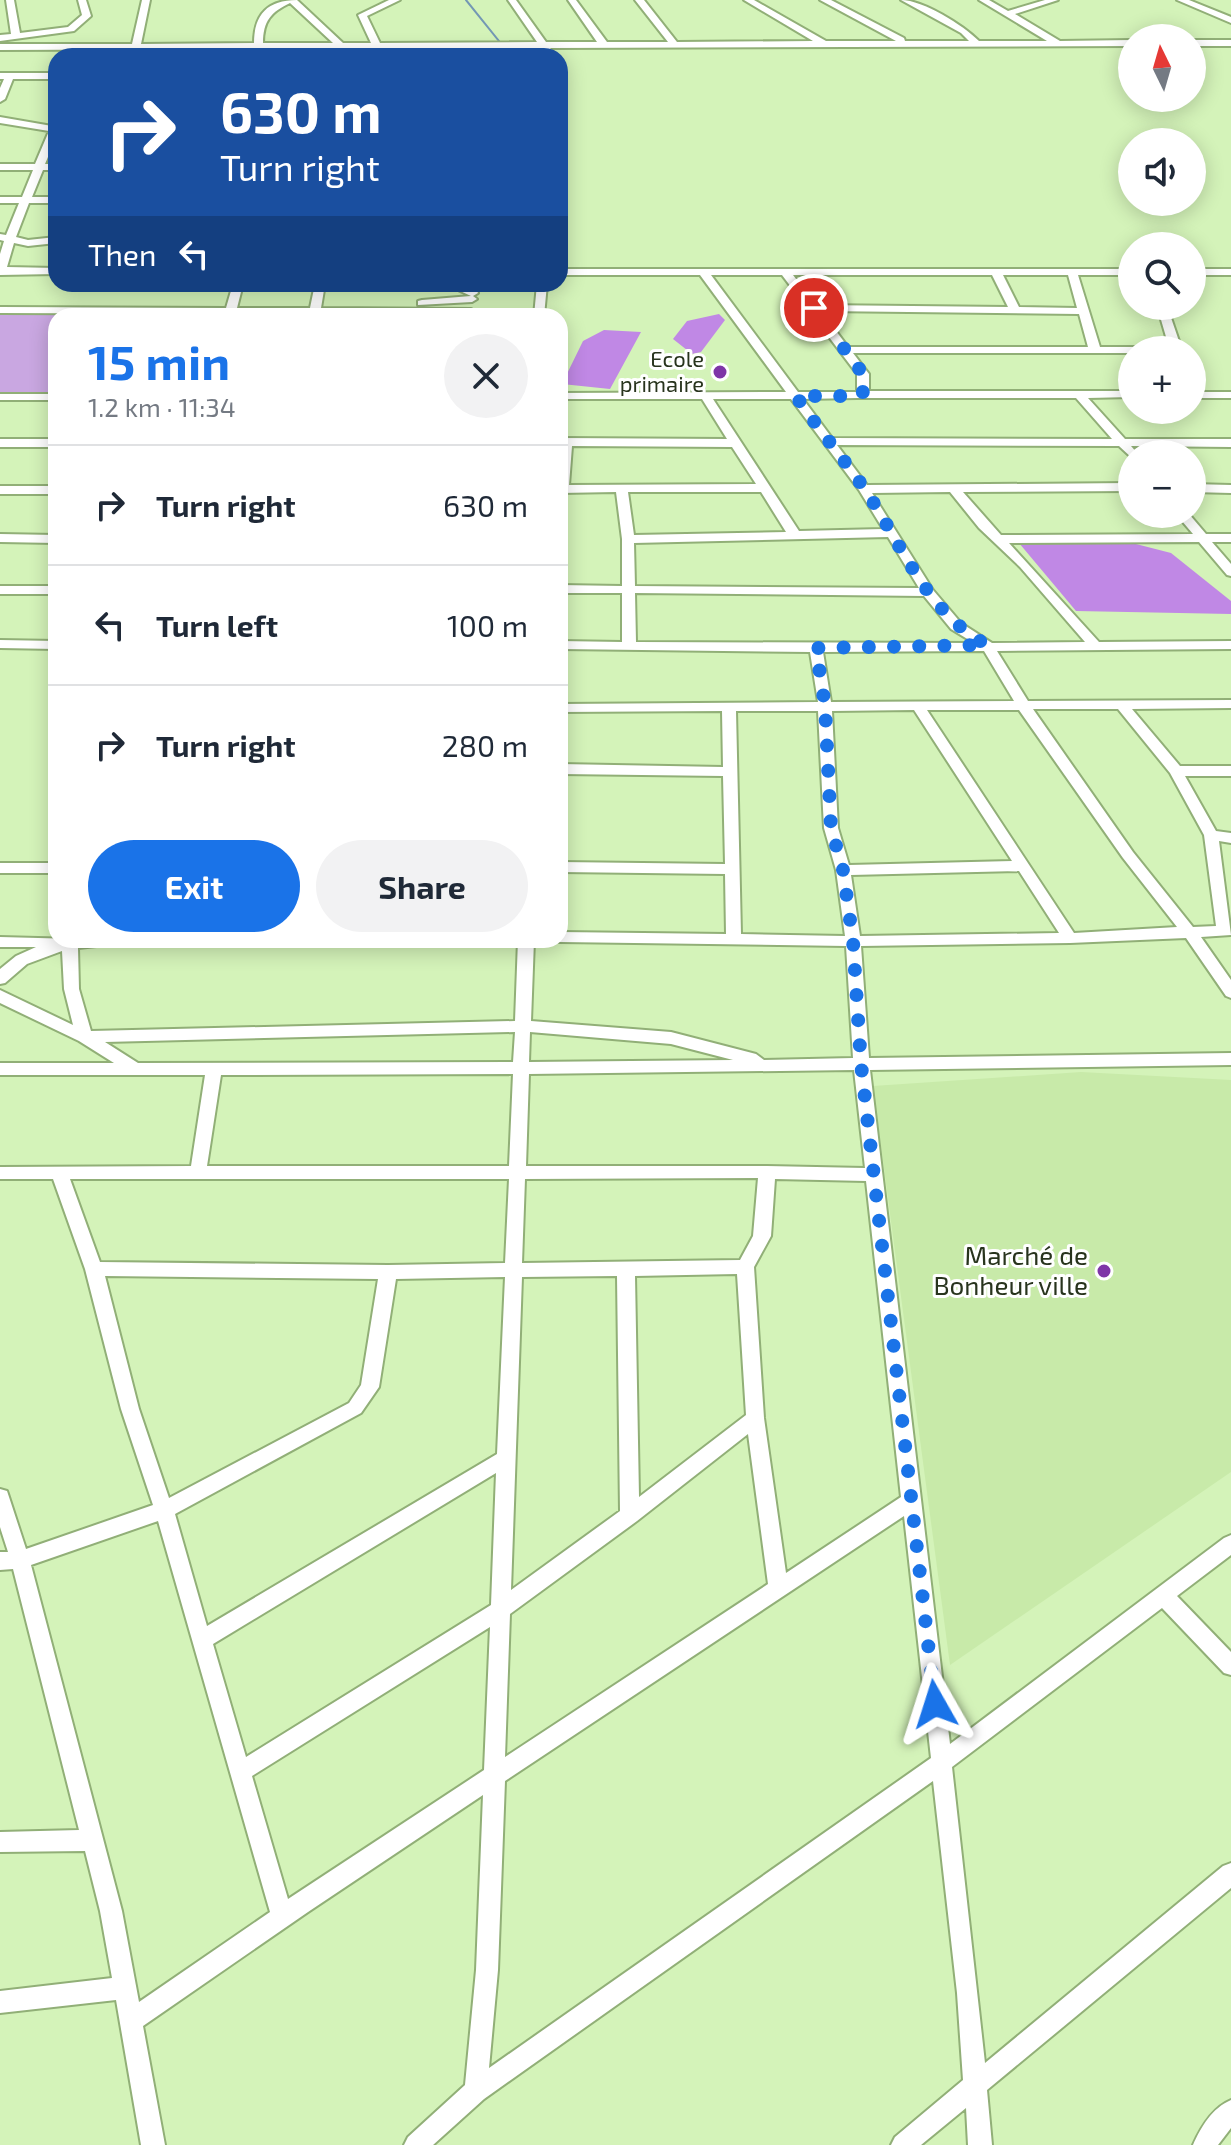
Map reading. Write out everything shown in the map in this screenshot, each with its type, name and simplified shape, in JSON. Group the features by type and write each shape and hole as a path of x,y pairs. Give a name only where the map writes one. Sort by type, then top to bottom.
{"street":[{"path":"0,38 75,28 87,16 82,0"},
{"path":"130,48 146,0"},
{"path":"259,46 260,19 267,10 291,0 341,46"},
{"path":"376,45 362,15 396,0"},
{"path":"512,0 547,48"},
{"path":"572,0 604,45"},
{"path":"639,0 675,45"},
{"path":"748,0 826,45"},
{"path":"905,0 964,31 977,44"},
{"path":"983,0 1059,43"},
{"path":"1010,13 1054,0"},
{"path":"1181,0 1231,20"},
{"path":"7,1 16,36"},
{"path":"832,1 882,33 910,44"},
{"path":"324,48 376,45 1118,43"},
{"path":"1206,43 1231,43"},
{"path":"0,47 48,50"},
{"path":"194,48 275,48"},
{"path":"0,99 5,76 48,76"},
{"path":"0,120 48,127"},
{"path":"48,146 27,200 5,237 0,271 48,271"},
{"path":"0,167 48,167"},
{"path":"0,200 48,200"},
{"path":"5,237 28,243 48,241"},
{"path":"568,272 1118,272"},
{"path":"703,272 864,489 928,592 956,626 987,645 1025,708 1128,855 1191,934 1231,992"},
{"path":"785,272 863,374 865,387 861,396"},
{"path":"996,272 1016,311"},
{"path":"1072,272 1095,350"},
{"path":"1206,273 1230,276"},
{"path":"406,308 427,297 473,292"},
{"path":"814,308 1083,311"},
{"path":"0,310 48,311"},
{"path":"845,350 1118,350"},
{"path":"568,396 1118,394"},
{"path":"1080,395 1120,440"},
{"path":"1206,395 1231,395"},
{"path":"0,397 48,397"},
{"path":"706,397 796,537"},
{"path":"826,441 1118,442"},
{"path":"568,442 736,443"},
{"path":"0,443 48,443"},
{"path":"1206,443 1231,443"},
{"path":"864,489 1118,487"},
{"path":"568,489 763,488"},
{"path":"1206,488 1231,489"},
{"path":"622,489 628,539 626,590 629,645"},
{"path":"0,490 48,490"},
{"path":"955,490 1094,644"},
{"path":"1193,528 1231,572"},
{"path":"628,539 892,533"},
{"path":"0,538 48,539"},
{"path":"998,539 1231,538"},
{"path":"568,589 928,592"},
{"path":"0,590 48,590"},
{"path":"0,644 48,645"},
{"path":"568,645 816,648 1231,645"},
{"path":"816,648 825,706 831,828 843,870 853,941 861,1064 977,2086 980,2145"},
{"path":"568,708 1025,708 1231,704"},
{"path":"568,937 853,941 1070,938 1228,930 1211,835 1176,771 1122,705"},
{"path":"919,708 1070,938"},
{"path":"729,709 734,941"},
{"path":"568,769 730,772"},
{"path":"1176,771 1231,771"},
{"path":"1211,835 1231,838"},
{"path":"843,870 1025,866"},
{"path":"568,867 732,869"},
{"path":"0,868 48,868"},
{"path":"0,942 48,941"},
{"path":"0,979 6,971 50,948"},
{"path":"70,948 71,997 85,1037"},
{"path":"476,2091 487,1970 526,948"},
{"path":"0,996 85,1037 135,1069"},
{"path":"85,1037 524,1026 671,1038 773,1065"},
{"path":"0,1069 773,1065 1098,1057 1231,1059"},
{"path":"198,1173 214,1070"},
{"path":"0,1173 767,1172 874,1175"},
{"path":"767,1172 762,1236 745,1267 755,1418 778,1588"},
{"path":"59,1173 94,1269 130,1409 203,1639 282,1916"},
{"path":"94,1269 388,1272 745,1267"},
{"path":"626,1270 630,1515"},
{"path":"10,1560 164,1510 355,1408 370,1387 388,1272"},
{"path":"242,1771 501,1609 630,1515 755,1418"},
{"path":"203,1639 506,1458"},
{"path":"0,1497 10,1560 111,1911 153,2145"},
{"path":"132,2020 282,1916 912,1500"},
{"path":"416,2145 476,2091 941,1763 1165,1597 1231,1544"},
{"path":"1165,1597 1231,1666"},
{"path":"0,1842 91,1840"},
{"path":"903,2145 1231,1874"},
{"path":"0,2002 126,1988"},
{"path":"1205,2145 1218,2124 1231,2112"}],"shaded area":[{"path":"0,312 48,312 48,395 0,395"},
{"path":"719,314 725,320 701,352 692,354 673,339 687,321"},
{"path":"604,330 641,332 610,389 568,385 568,372 583,341"},
{"path":"1019,543 1136,544 1171,553 1231,601 1231,614 1076,611"},
{"path":"1081,1072 1231,1080 1231,1472 950,1665 873,1086"}],"waterway":[{"path":"466,0 505,48"}],"place":[{"name":"Ecole primaire","path":"720,372"},
{"name":"Marché de Bonheur ville","path":"1104,1271"}],"route":[{"path":"814,308 863,374 865,387 861,396 796,396 864,489 928,592 956,626 987,645 816,648 825,706 831,828 843,870 853,941 861,1064 935,1704"}]}
